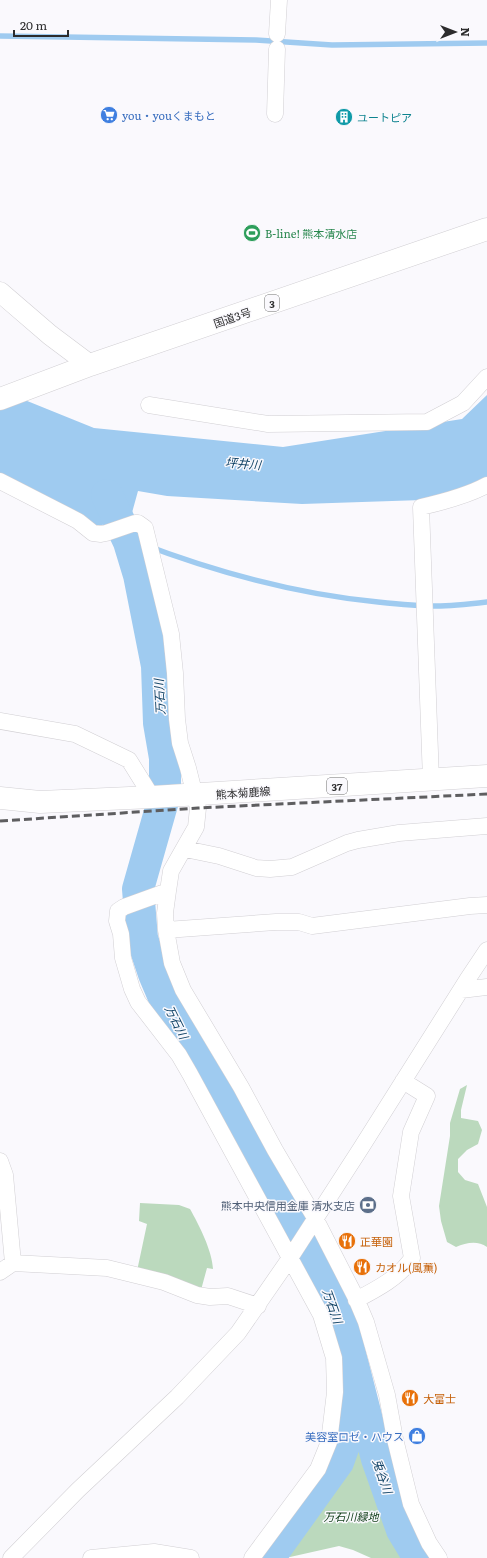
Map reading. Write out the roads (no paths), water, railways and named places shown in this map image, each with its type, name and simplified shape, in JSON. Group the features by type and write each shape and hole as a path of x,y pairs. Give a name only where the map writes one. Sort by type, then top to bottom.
{"main road":[{"name":"国道3号","path":"0,399 90,365 487,229"},
{"name":"熊本菊鹿線","path":"0,798 40,802 152,797 487,776"}],"street":[{"path":"277,34 279,0"},
{"path":"275,114 277,49"},
{"path":"0,292 50,335 90,365"},
{"path":"149,405 268,424 427,422 463,403 487,377"},
{"path":"0,481 78,521 92,533 106,533 135,523 138,523 145,528 164,602 170,634 175,673 176,719 180,743 191,795 198,808 196,827 185,849 171,871 163,893 166,930 172,963 183,990 241,1087 356,1300 366,1322 387,1395 394,1439 411,1504 429,1543 439,1558"},
{"path":"431,780 421,507 441,503 479,490 487,485"},
{"path":"0,721 75,734 129,760 152,797"},
{"path":"185,849 219,856 256,868 270,869 292,867 347,843 358,840 399,833 487,826"},
{"path":"163,893 124,907 118,911 117,921 132,989 138,1002 179,1055 292,1255 321,1315 334,1358 335,1392 329,1442 318,1469 252,1558"},
{"path":"166,930 276,922 299,922 312,926 487,905"},
{"path":"11,1558 78,1490 201,1372 238,1333 292,1255 487,950"},
{"path":"461,990 487,987"},
{"path":"356,1300 378,1288 406,1268 412,1258 401,1196 411,1132 427,1096 403,1080"},
{"path":"0,1161 5,1174 13,1263"},
{"path":"0,1272 13,1263 107,1268 164,1282 197,1295 210,1297 228,1296 258,1306"},
{"path":"91,1558 154,1552 191,1558"}],"water":[{"name":"坪井川","path":"0,390 94,428 283,447 462,419 487,395 487,477 475,485 422,500 302,504 167,496 138,491 130,520 96,526 0,476"}],"waterway":[{"path":"0,36 256,40 332,45 487,43"},
{"name":"万石川","path":"107,495 129,542 139,575 157,666 159,723 165,758 165,785 163,801 138,889 142,938 154,974 171,1014 186,1042 249,1147 332,1296 345,1334 377,1459 402,1530 419,1558"},
{"path":"129,542 137,542 226,572 316,593 378,602 422,606 449,606 487,602"},
{"name":"万石川","path":"269,1558 338,1462 353,1420 359,1393"}],"railway":[{"path":"0,821 198,808 487,794"}],"place":[{"name":"you・youくまもと","path":"109,115"},
{"name":"ユートピア","path":"344,117"},
{"name":"B-line! 熊本清水店","path":"252,233"},
{"name":"熊本中央信用金庫 清水支店","path":"368,1205"},
{"name":"正華園","path":"347,1241"},
{"name":"カオル(風薫)","path":"362,1267"},
{"name":"大富士","path":"410,1398"},
{"name":"美容室ロゼ・ハウス","path":"417,1436"}],"water label":[{"name":"兎谷川","path":"383,1476"}],"park label":[{"name":"万石川緑地","path":"351,1516"}]}
